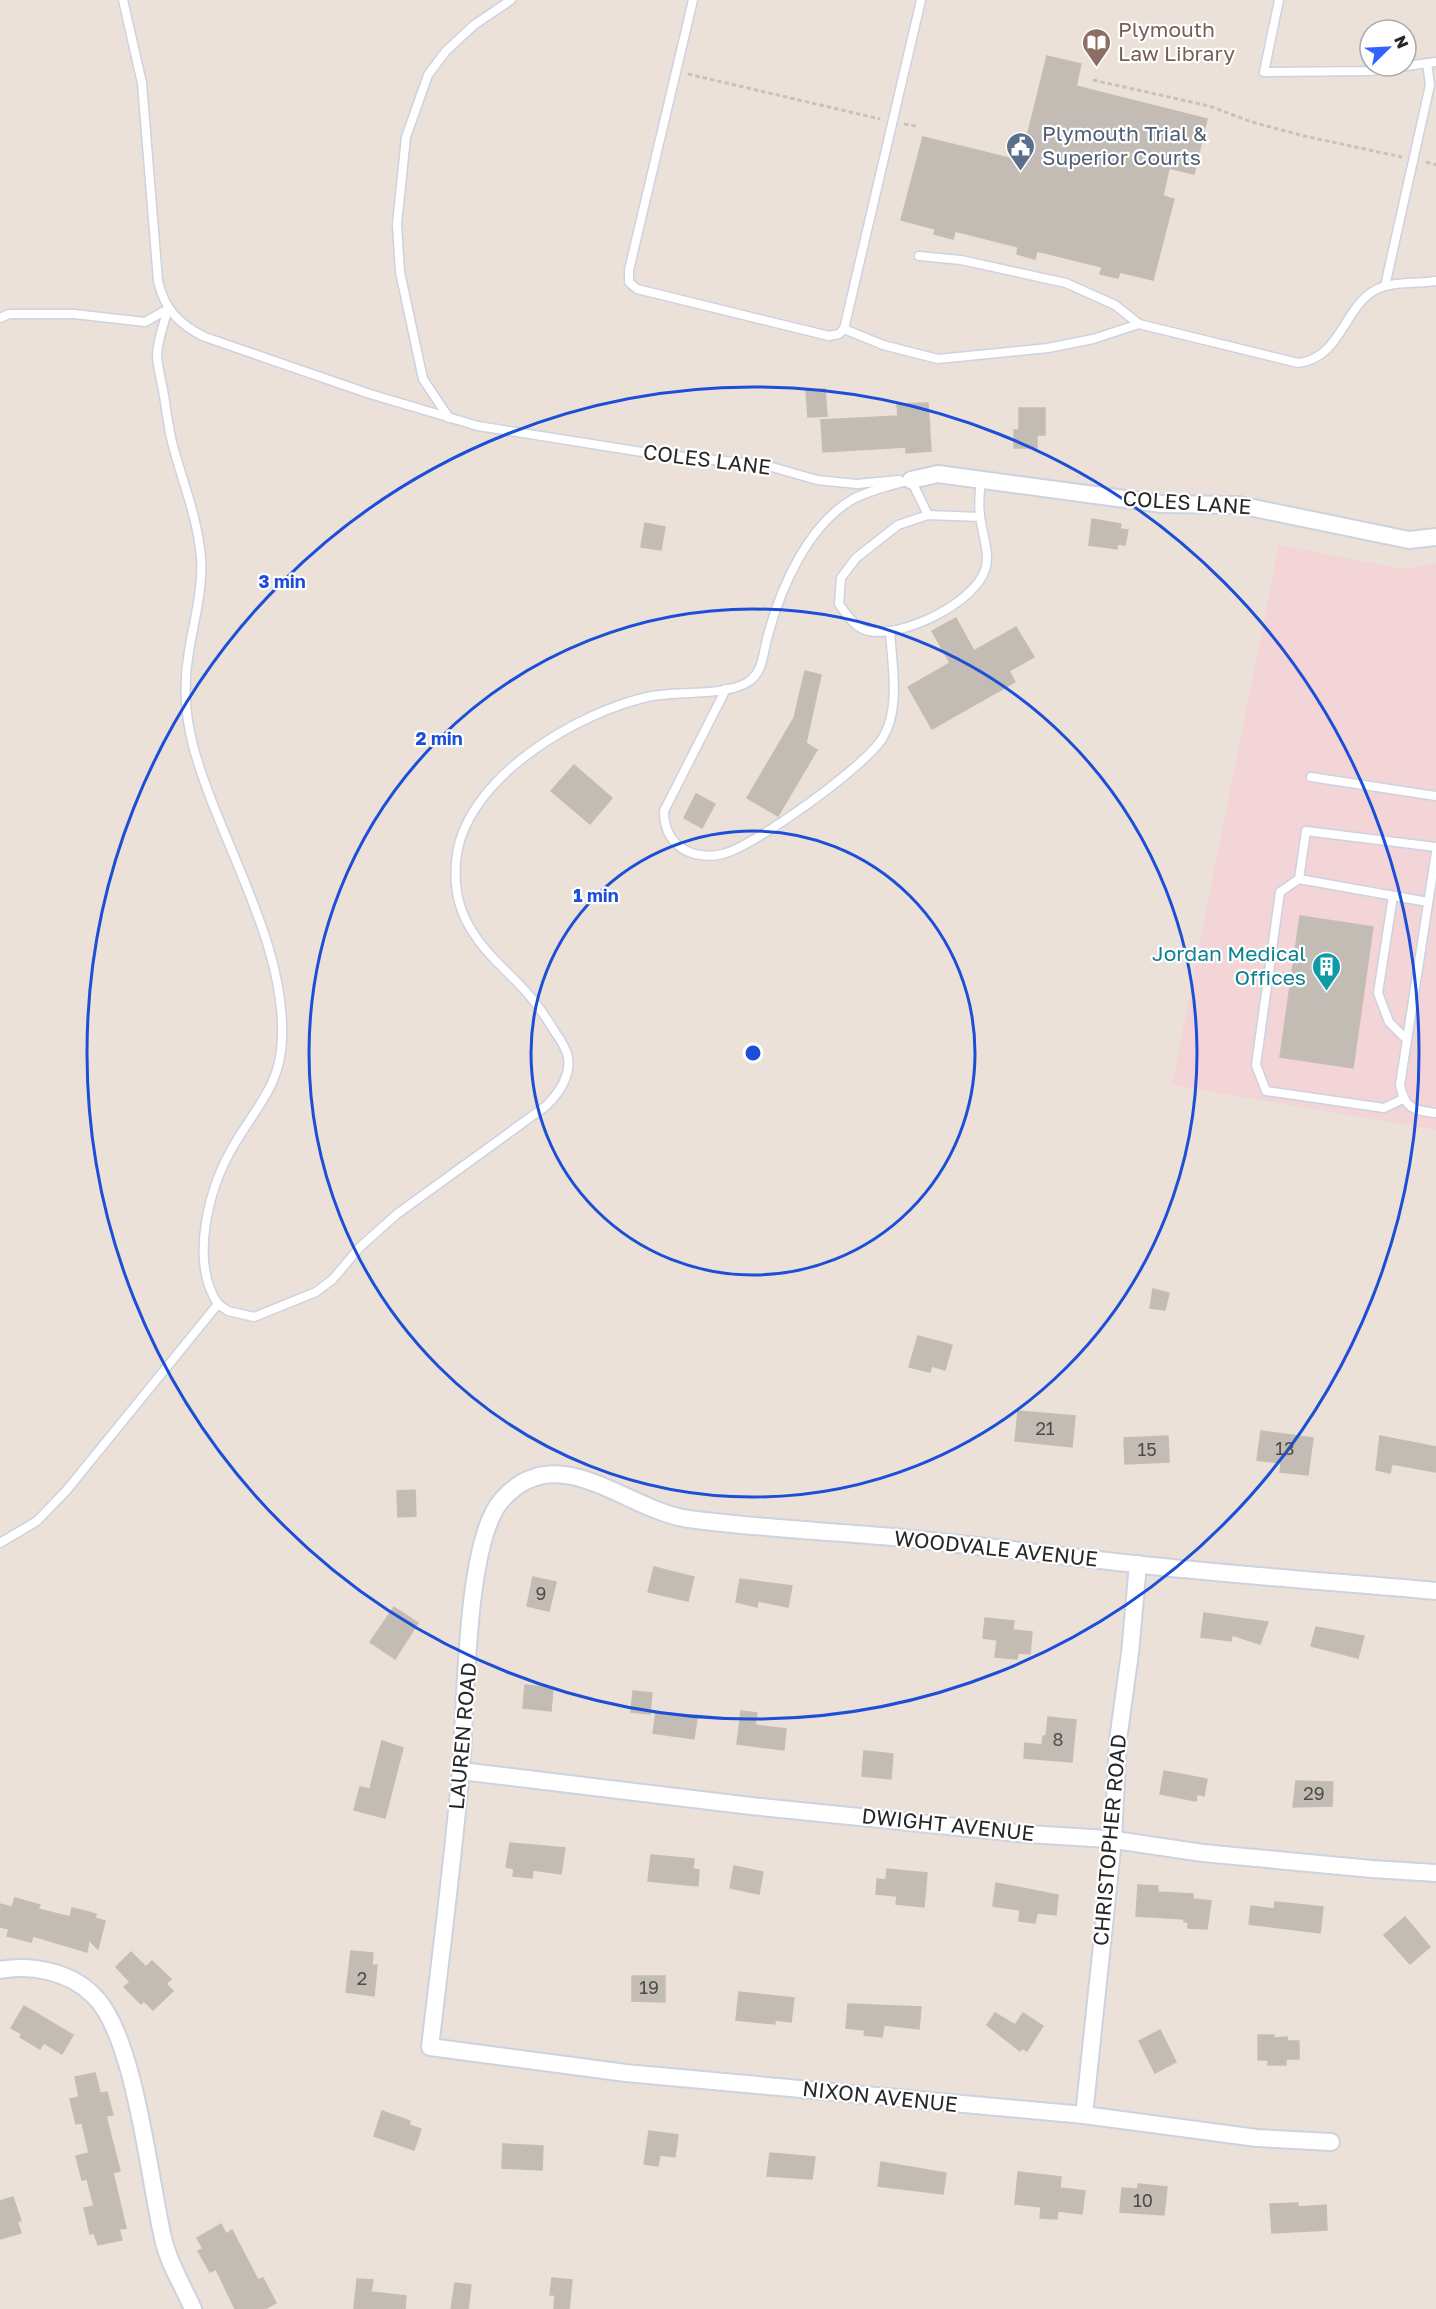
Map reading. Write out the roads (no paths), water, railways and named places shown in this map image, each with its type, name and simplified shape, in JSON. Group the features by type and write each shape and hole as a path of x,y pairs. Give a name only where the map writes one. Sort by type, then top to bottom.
{"street":[{"name":"COLES LANE","path":"911,480 938,474 1162,504 1239,505 1409,540 1436,537"},
{"name":"WOODVALE AVENUE","path":"564,1475 599,1485 647,1506 683,1518 895,1537 1138,1564 1436,1591"},
{"name":"LAUREN ROAD","path":"430,2047 461,1771 475,1585 488,1523 501,1501 518,1486 538,1476 564,1475"},
{"name":"CHRISTOPHER ROAD","path":"1084,2115 1113,1840 1118,1740 1130,1653 1138,1564"},
{"name":"DWIGHT AVENUE","path":"461,1771 751,1806 1028,1834 1113,1840 1215,1854 1436,1873"},
{"path":"0,1970 40,1969 67,1977 94,1995 114,2025 126,2059 163,2241 193,2309"},
{"name":"NIXON AVENUE","path":"430,2047 626,2073 1084,2115 1257,2138 1331,2142"}],"lane":[{"path":"123,0 142,84 158,281 168,309 160,338 158,365 171,440 195,519 201,563 198,602 185,680 189,729 204,781 267,948 282,1020 281,1055 275,1079 269,1094 228,1156 211,1208 204,1260 208,1284 218,1305 228,1311 254,1317 316,1292 333,1280 360,1247 397,1214 546,1106 557,1095 568,1070 568,1058 562,1044 534,1001 484,949 464,914 456,879 456,861 465,830 480,803 500,780 540,745 569,728 613,708 648,697 686,691 726,689 749,681 757,674 783,590 800,559 822,528 852,500 911,480 928,515"},
{"path":"450,418 423,379 400,272 397,224 406,137 428,75 440,59 474,25 511,0"},
{"path":"693,0 629,282 637,289 829,336 839,334 844,330 921,0"},
{"path":"1279,0 1264,72 1370,71 1431,63 1430,85 1385,286"},
{"path":"919,256 961,260 1066,283 1115,305 1139,324 1298,363 1311,361 1335,343 1354,310 1371,294 1385,286 1436,280"},
{"path":"0,318 9,314 74,314 145,322 168,309"},
{"name":"COLES LANE","path":"168,309 187,327 205,337 370,394 478,426 554,440 765,465 817,480 856,484 911,480"},
{"path":"844,330 883,345 938,359 1048,348 1093,339 1139,324"},
{"path":"980,517 928,515 898,525 872,543 856,558 841,578 839,604 852,622 868,631 890,631 913,627 963,598 977,585 986,568 980,517 981,478"},
{"path":"726,689 664,811 664,826 676,845 690,853 705,856 723,854 748,844 838,780 882,740 891,716 893,682 890,631"},
{"path":"1311,777 1436,796"},
{"path":"1299,879 1306,831 1436,847"},
{"path":"1436,852 1400,1085 1403,1100 1414,1110 1436,1113"},
{"path":"1403,1100 1384,1108 1266,1090 1256,1065 1266,980 1280,892 1299,879 1428,902"},
{"path":"1392,896 1378,993 1389,1022 1407,1040"},
{"path":"0,1543 37,1521 66,1491 218,1305"}],"place":[{"name":"Plymouth Law Library","path":"1097,68"},
{"name":"Plymouth Trial & Superior Courts","path":"1021,172"},
{"name":"Jordan Medical Offices","path":"1327,992"}]}
